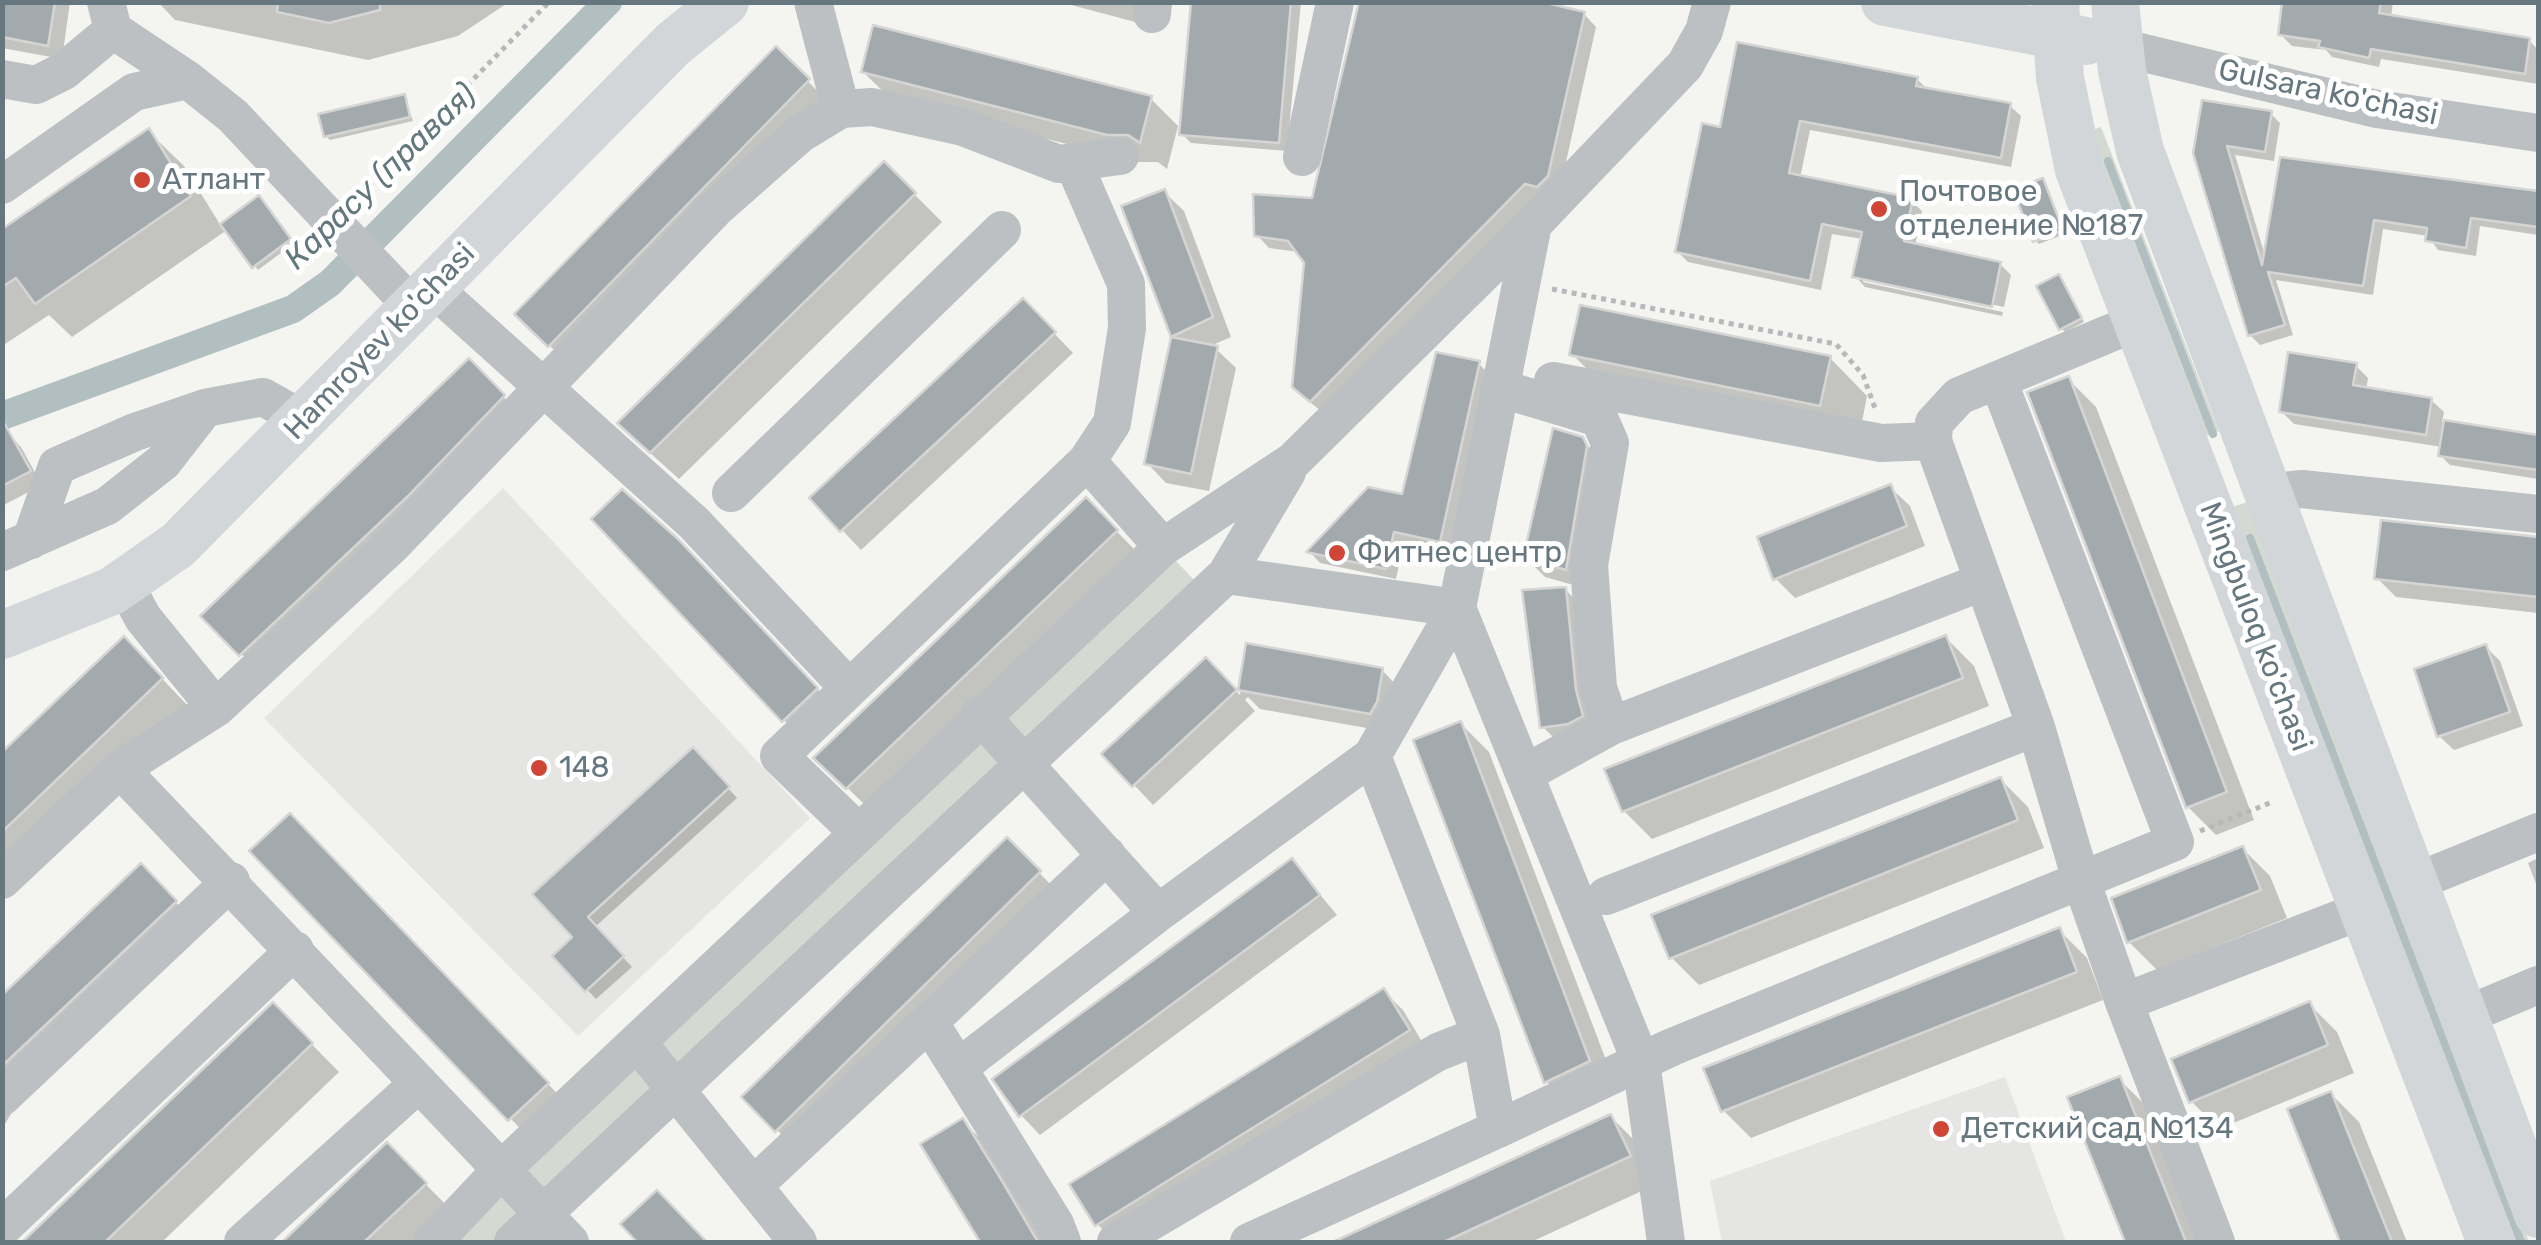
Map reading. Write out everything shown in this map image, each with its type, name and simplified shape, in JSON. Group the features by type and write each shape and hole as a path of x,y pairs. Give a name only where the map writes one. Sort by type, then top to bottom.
{"main road":[{"name":"Hamroyev ko'chasi","path":"2,636 76,608 124,582 178,544 673,44 726,2"},
{"path":"1886,2 2117,25"},
{"name":"Mingbuloq ko'chasi","path":"2056,19 2079,170 2491,1242"},
{"name":"Mingbuloq ko'chasi","path":"2117,25 2140,151 2413,883 2534,1187"},
{"path":"2222,542 2272,508"}],"street":[{"path":"813,2 841,109"},
{"path":"1302,157 1335,2"},
{"path":"433,1242 501,1170 980,715 1163,547 1293,461 1533,224 1684,65 1704,31 1712,2"},
{"path":"2,79 36,85 64,70 109,16 233,116 381,272 546,386 694,522 848,686"},
{"name":"Gulsara ko'chasi","path":"2117,25 2378,109 2538,133"},
{"path":"2,185 134,92 188,80"},
{"path":"2,880 120,770 216,708 392,546 716,208 800,134 841,109 872,107 963,127 1058,164 1120,156"},
{"path":"858,832 780,756 848,686 1087,461 1112,423 1127,328 1126,284 1073,162"},
{"path":"958,1068 1158,913 1372,756 1458,608 1533,224"},
{"path":"731,492 1002,230"},
{"path":"2137,322 1958,396 1934,423 1933,441 2036,726 2124,1002 2216,1242"},
{"path":"1553,380 1881,443 1933,441"},
{"path":"1250,1242 1641,1062 2174,842 1998,380"},
{"path":"1500,388 1600,418 1610,443 1589,564 1598,688 1610,726"},
{"path":"16,546 58,466 135,432 205,408 264,397 304,420"},
{"path":"16,546 107,506 163,462 205,408"},
{"path":"1087,461 1163,547"},
{"path":"513,1242 1226,574 1293,461"},
{"path":"2272,508 2302,489 2538,514"},
{"path":"1226,574 1458,608"},
{"path":"124,582 143,618 216,708"},
{"path":"1524,774 1610,726 1982,582"},
{"path":"1458,608 1641,1062 1666,1242"},
{"path":"980,715 1158,913"},
{"path":"1606,896 2036,726"},
{"path":"1372,756 1482,1035 1498,1130"},
{"path":"120,770 231,880 570,1242"},
{"path":"2413,883 2538,832"},
{"path":"753,1186 1107,854"},
{"path":"2,1097 231,880"},
{"path":"2124,1002 2363,910"},
{"path":"2,1228 295,950"},
{"path":"2464,1016 2538,985"},
{"path":"928,1022 1056,1224 1062,1242"},
{"path":"1116,1242 1438,1052 1482,1035"},
{"path":"638,1043 798,1242"},
{"path":"243,1242 418,1083"}],"path":[{"path":"340,229 549,2"},
{"path":"1520,284 1836,344 1864,375 1881,443"},
{"path":"2174,842 2272,802"}],"shaded area":[{"path":"2101,127 2219,431 2204,437 2090,131"},
{"name":"148","path":"503,488 810,818 578,1036 264,718"},
{"path":"2248,502 2529,1242 2513,1242 2232,507"},
{"path":"1163,547 1206,593 513,1242 433,1242"},
{"name":"Детский сад №134","path":"2005,1077 2066,1242 1722,1242 1710,1181"}],"building":[{"path":"2,2 55,2 48,46 2,37"},
{"path":"278,2 380,2 380,10 329,23 277,12"},
{"path":"1191,2 1291,2 1279,143 1179,135"},
{"path":"1359,2 1542,2 1585,12 1548,176 1537,187 1525,184 1310,402 1292,387 1304,263 1288,241 1254,236 1253,194 1312,198"},
{"path":"2282,2 2381,2 2379,13 2530,38 2525,74 2371,49 2369,58 2318,47 2320,41 2278,35"},
{"path":"873,25 1152,96 1140,143 1128,135 1107,135 861,72"},
{"path":"1737,42 1918,77 1916,86 2011,103 2001,158 1800,121 1789,173 1913,198 1904,241 2001,262 1992,307 1852,277 1862,232 1822,224 1810,281 1675,252 1702,123 1720,127"},
{"path":"776,46 810,79 548,347 514,314"},
{"path":"405,94 410,117 324,137 318,114"},
{"path":"2202,100 2272,111 2265,152 2227,146 2262,265 2280,157 2538,191 2538,227 2471,218 2466,248 2425,241 2427,228 2374,220 2363,286 2268,272 2285,325 2248,336 2193,153"},
{"path":"149,128 191,196 35,304 16,278 2,287 2,229"},
{"path":"884,161 916,193 650,453 617,423"},
{"path":"2043,178 2063,230 2033,242 2013,189"},
{"path":"1165,189 1213,317 1171,337 1121,206"},
{"path":"259,195 291,239 252,268 220,224"},
{"path":"2059,274 2082,318 2059,330 2036,286"},
{"path":"1023,298 1056,332 840,532 809,498"},
{"path":"1580,305 1831,356 1820,406 1569,355"},
{"path":"1171,337 1218,346 1191,474 1144,464"},
{"path":"1436,352 1480,361 1440,542 1394,532 1386,569 1306,552 1368,487 1402,494"},
{"path":"2288,352 2357,363 2353,385 2432,398 2426,435 2279,412"},
{"path":"469,358 505,395 408,496 239,656 200,616"},
{"path":"2069,376 2227,792 2186,808 2027,392"},
{"path":"2,419 31,471 2,486"},
{"path":"2444,420 2538,435 2538,470 2438,456"},
{"path":"1553,428 1583,437 1587,446 1566,570 1523,558"},
{"path":"1891,484 1907,526 1773,580 1757,537"},
{"path":"622,489 678,539 818,688 782,722 591,519"},
{"path":"1086,497 1118,530 846,789 813,758"},
{"path":"2381,520 2538,537 2538,597 2374,579"},
{"path":"1566,587 1576,690 1583,716 1568,724 1540,728 1522,590"},
{"path":"1946,635 1963,678 1622,812 1604,769"},
{"path":"124,636 163,678 2,832 2,752"},
{"path":"1246,643 1383,668 1377,702 1370,714 1238,690"},
{"path":"2486,644 2510,712 2437,737 2414,669"},
{"path":"1206,657 1237,690 1132,787 1101,754"},
{"path":"1461,721 1590,1061 1544,1083 1413,740"},
{"path":"693,747 730,787 588,917 624,956 585,992 552,956 572,937 532,894"},
{"path":"2001,777 2018,820 1669,959 1651,915"},
{"path":"290,813 549,1083 508,1121 249,851"},
{"path":"1007,837 1041,871 775,1132 741,1097"},
{"path":"2243,846 2261,890 2127,943 2111,898"},
{"path":"1292,858 1320,895 1019,1117 992,1079"},
{"path":"141,863 177,901 2,1066 2,995"},
{"path":"2060,927 2077,972 1721,1112 1703,1068"},
{"path":"1384,988 1410,1030 1095,1226 1069,1184"},
{"path":"2310,1001 2328,1045 2189,1103 2171,1059"},
{"path":"273,1002 313,1043 105,1242 22,1242"},
{"path":"2120,1076 2186,1242 2125,1242 2067,1097"},
{"path":"2331,1091 2392,1242 2340,1242 2287,1109"},
{"path":"1611,1114 1631,1156 1444,1242 1333,1242"},
{"path":"963,1118 1038,1242 980,1242 920,1144"},
{"path":"387,1142 427,1183 364,1242 282,1242"},
{"path":"657,1190 707,1242 637,1242 620,1224"}],"waterway":[{"name":"Карасу (правая)","path":"2,416 293,309 330,283 608,2"},
{"path":"2108,161 2213,434"},
{"path":"2250,538 2521,1242"}],"place":[{"name":"Атлант","path":"142,180"},
{"name":"Почтовое отделение №187","path":"1879,209"},
{"name":"Фитнес центр","path":"1337,553"},
{"name":"148","path":"539,768"},
{"name":"Детский сад №134","path":"1941,1129"}]}
